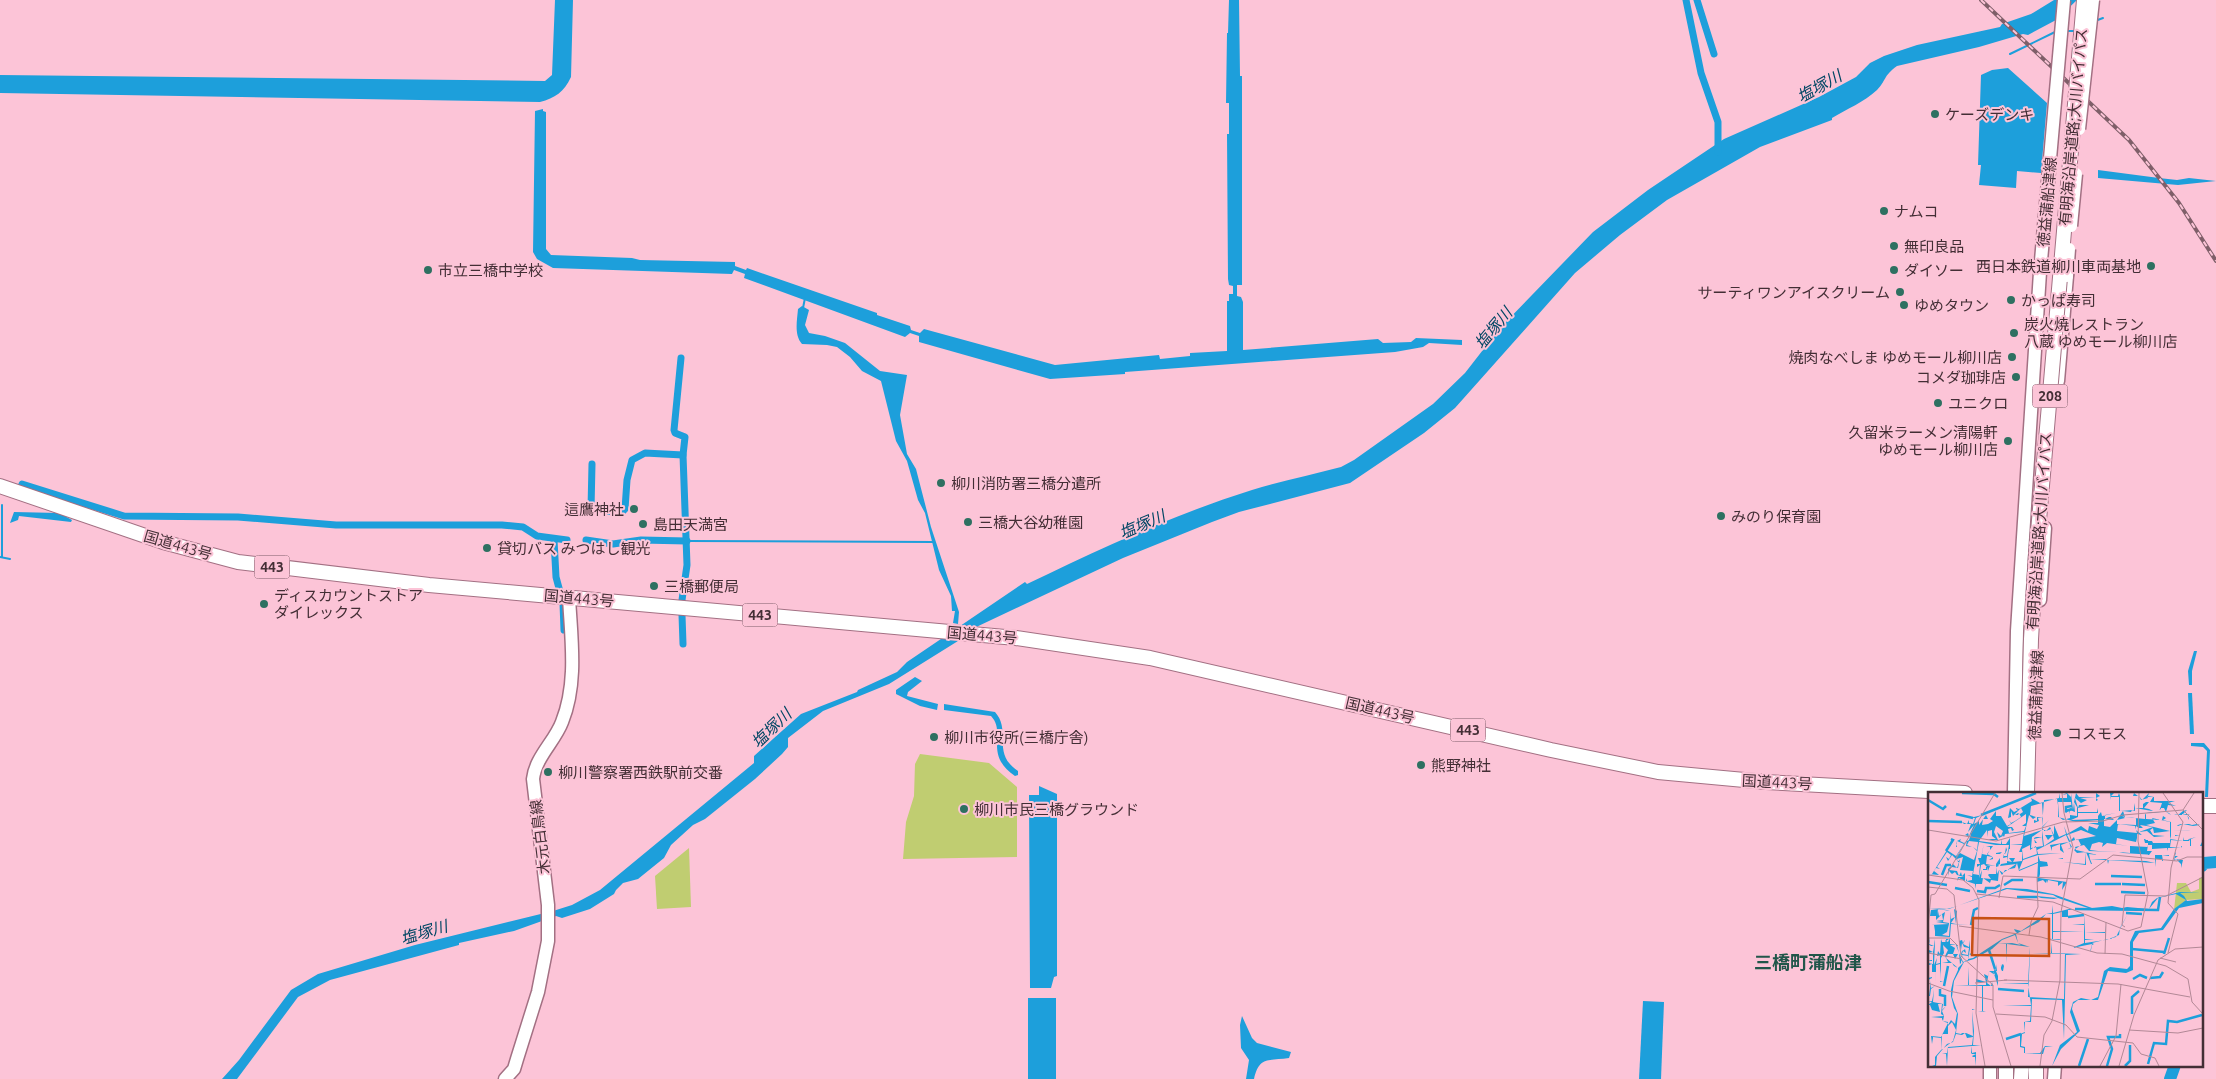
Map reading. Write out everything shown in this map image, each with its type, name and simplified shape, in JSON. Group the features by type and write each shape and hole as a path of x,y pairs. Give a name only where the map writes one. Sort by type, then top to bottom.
{"highway":[{"name":"有明海沿岸道路;大川バイパス","path":"2027,792 2030,658 2036,555 2084,0"},
{"name":"国道443号","path":"0,486 163,542 238,562 334,575 1016,638 1150,658 1551,750 1666,773 1766,782 1947,792"},
{"path":"2006,1066 2006,1079"},
{"path":"2021,1079 2022,1066"},
{"path":"2036,1066 2036,1079"}],"main road":[{"name":"徳益蒲船津線","path":"2014,792 2017,630 2040,272 2064,0"},
{"name":"徳益蒲船津線","path":"2034,792 2038,631 2047,493 2093,0"},
{"name":"木元白鳥線","path":"505,1079 516,1064 547,955 548,909 534,770 562,723 571,694 572,675 563,597"},
{"path":"1990,1066 1990,1079"},
{"path":"2054,1079 2055,1066"}],"green space":[{"name":"柳川市民三橋グラウンド","path":"920,754 989,763 1017,787 1017,857 903,859 906,822 914,796 915,764"},
{"path":"689,848 691,907 657,909 655,876"}],"water":[{"path":"555,0 573,0 571,77 558,94 540,102 0,93 0,75 545,81 552,75"},
{"path":"1229,0 1239,0 1240,76 1242,76 1242,285 1237,285 1237,296 1241,297 1243,302 1243,350 1378,339 1383,343 1411,342 1416,338 1462,340 1462,345 1429,343 1423,347 1395,352 1050,379 919,342 919,336 910,333 905,337 744,278 745,274 734,270 732,274 553,268 537,259 533,252 535,111 543,109 546,112 546,249 551,255 632,258 640,260 735,262 735,266 746,270 747,268 877,313 877,315 910,326 911,330 920,333 924,329 1055,365 1159,355 1160,359 1190,356 1190,353 1227,351 1227,301 1229,301 1229,294 1233,294 1233,286 1229,285 1228,279 1227,134 1229,134 1229,103 1226,103"},
{"name":"塩塚川","path":"2054,0 2077,0 2056,20 2028,35 2023,34 1979,47 1897,66 1872,94 1832,118 1832,120 1760,147 1667,200 1620,235 1575,273 1455,408 1424,433 1350,483 1239,512 1212,522 1123,558 972,629 958,641 889,684 823,711 788,738 788,747 755,779 705,819 693,825 671,845 664,858 638,879 623,883 614,894 590,909 562,918 556,916 514,931 459,943 459,945 330,980 298,997 237,1079 222,1079 239,1060 291,990 318,974 415,945 553,911 572,905 600,890 754,763 754,756 801,714 857,692 897,672 907,662 1025,582 1027,584 1110,545 1223,499 1341,467 1354,460 1433,404 1465,373 1500,328 1593,232 1648,190 1724,139 1819,97 1856,77 1870,63 1884,56 1917,45 2000,27 2002,24 2031,14"},
{"path":"2008,68 2047,103 2041,173 2017,171 2016,188 1979,185 1981,165 1978,165 1981,75 1992,70"},
{"path":"2098,170 2177,180 2189,178 2216,181 2178,185 2098,178"},
{"path":"802,306 809,310 805,325 809,333 845,343 880,371 907,375 900,415 907,454 916,469 931,527 959,612 958,624 953,623 955,611 952,611 951,596 939,570 925,513 918,500 907,461 896,441 881,381 862,371 850,357 837,347 802,344 799,340 797,328 798,309"},
{"path":"14,512 59,513 72,520 71,522 19,516 18,520 10,523"},
{"path":"2194,651 2197,651 2192,671 2192,685 2189,685 2188,671"},
{"path":"915,677 922,681 908,692 907,696 938,704 937,710 920,706 896,694 896,690"},
{"path":"2188,693 2192,693 2194,734 2190,734"},
{"path":"944,704 995,712 1000,719 1002,727 1005,757 1018,771 1018,775 1015,776 1005,768 1000,760 997,729 991,716 944,710"},
{"path":"2191,743 2204,743 2210,750 2208,797 2205,797 2207,751 2203,747 2191,746"},
{"path":"1039,786 1057,794 1057,976 1054,977 1051,988 1030,988 1029,795 1039,795"},
{"path":"1028,998 1056,998 1056,1079 1028,1079"},
{"path":"1643,1001 1664,1002 1661,1079 1639,1079"},
{"path":"1242,1016 1252,1038 1257,1043 1291,1052 1289,1058 1262,1063 1254,1079 1246,1079 1249,1060 1241,1048 1240,1025"}],"waterway":[{"path":"1686,0 1701,73 1718,122 1718,152"},
{"path":"1697,0 1714,54"},
{"path":"2095,21 2103,18"},
{"path":"2065,31 2075,31"},
{"path":"2010,54 2055,32"},
{"path":"803,308 805,298"},
{"path":"681,358 674,430 675,433 685,437 683,455 687,565 682,600"},
{"path":"592,464 591,509 621,513 625,509 627,480 632,460 645,453 683,455"},
{"path":"22,484 124,516 238,517 336,525 502,525 523,527 537,536 567,540"},
{"path":"2,505 2,557"},
{"path":"554,540 556,577 563,603 564,630"},
{"path":"586,540 613,544 641,540 687,541"},
{"path":"687,541 934,542"},
{"path":"0,557 10,559"},
{"path":"682,615 683,644"},
{"path":"2204,863 2216,862"},
{"path":"2170,1079 2175,1066"}],"railway":[{"path":"1981,0 2129,140 2179,203 2216,261"}],"place":[{"name":"ケーズデンキ","path":"1935,114"},
{"name":"ナムコ","path":"1884,211"},
{"name":"無印良品","path":"1894,246"},
{"name":"西日本鉄道柳川車両基地","path":"2151,266"},
{"name":"市立三橋中学校","path":"428,270"},
{"name":"ダイソー","path":"1894,270"},
{"name":"サーティワンアイスクリーム","path":"1900,292"},
{"name":"かっぱ寿司","path":"2011,300"},
{"name":"ゆめタウン","path":"1904,305"},
{"name":"炭火焼レストラン 八蔵 ゆめモール柳川店","path":"2014,333"},
{"name":"焼肉なべしま ゆめモール柳川店","path":"2012,357"},
{"name":"コメダ珈琲店","path":"2016,377"},
{"name":"ユニクロ","path":"1938,403"},
{"name":"久留米ラーメン清陽軒 ゆめモール柳川店","path":"2008,441"},
{"name":"柳川消防署三橋分遣所","path":"941,483"},
{"name":"這鷹神社","path":"634,509"},
{"name":"みのり保育園","path":"1721,516"},
{"name":"三橋大谷幼稚園","path":"968,522"},
{"name":"島田天満宮","path":"643,524"},
{"name":"貸切バス みつはし観光","path":"487,548"},
{"name":"三橋郵便局","path":"654,586"},
{"name":"ディスカウントストア ダイレックス","path":"264,604"},
{"name":"コスモス","path":"2057,733"},
{"name":"柳川市役所(三橋庁舎)","path":"934,737"},
{"name":"熊野神社","path":"1421,765"},
{"name":"柳川警察署西鉄駅前交番","path":"548,772"},
{"name":"柳川市民三橋グラウンド","path":"964,809"}],"district":[{"name":"三橋町蒲船津","path":"1808,962"}]}
